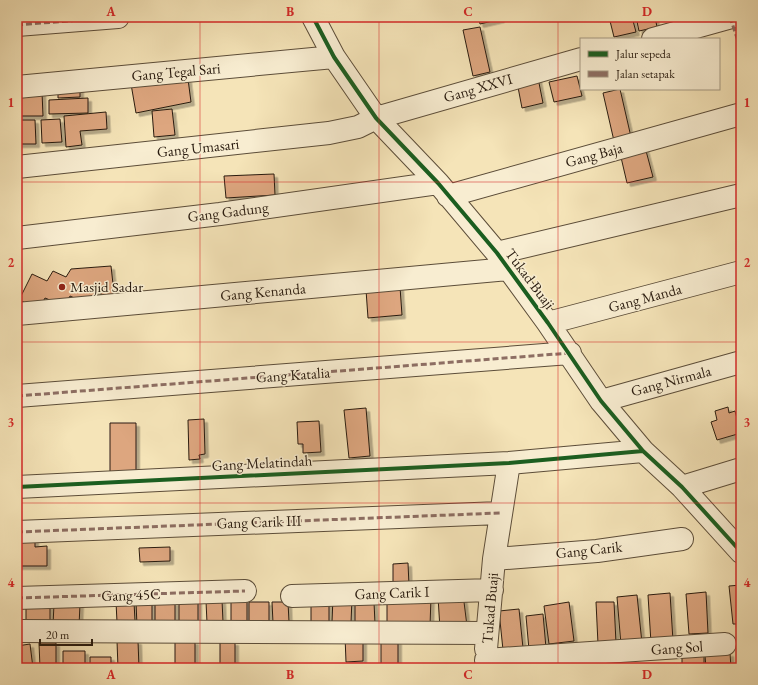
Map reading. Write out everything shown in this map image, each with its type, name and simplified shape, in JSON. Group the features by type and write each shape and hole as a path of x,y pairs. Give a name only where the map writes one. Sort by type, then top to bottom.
{"street":[{"path":"17,25 118,17"},
{"name":"Tukad Buaji","path":"313,17 334,57 376,118 443,189 502,261 570,353 600,401 643,451 682,487 741,552"},
{"path":"657,38 732,17"},
{"name":"Gang Tegal Sari","path":"17,87 334,57"},
{"name":"Gang XXVI","path":"376,118 580,59"},
{"name":"Gang Baja","path":"443,189 741,114"},
{"name":"Gang Umasari","path":"17,168 329,133 358,127 376,118"},
{"name":"Gang Gadung","path":"17,238 443,189"},
{"name":"Gang Kenanda","path":"17,314 502,261 741,195"},
{"name":"Gang Manda","path":"548,323 741,272"},
{"name":"Gang Katalia","path":"17,396 570,353"},
{"name":"Gang Nirmala","path":"600,401 741,362"},
{"path":"509,463 643,451"},
{"name":"Tukad Buaji","path":"486,664 487,633 494,559 509,463"},
{"name":"Gang Melatindah","path":"17,487 509,463"},
{"path":"682,487 741,469"},
{"name":"Gang Carik III","path":"17,532 500,513"},
{"name":"Gang Carik","path":"494,559 597,551 682,539"},
{"name":"Gang Carik I","path":"292,596 492,590"},
{"name":"Gang 45C","path":"17,598 245,591"},
{"path":"17,632 487,633"},
{"name":"Gang Sol","path":"486,664 725,644"}],"building":[{"path":"478,17 501,17 501,19 480,24"},
{"path":"609,17 632,17 636,32 614,37"},
{"path":"636,17 655,17 657,27 639,31"},
{"path":"480,27 490,72 473,76 463,30"},
{"path":"577,76 582,96 554,102 549,82"},
{"path":"538,78 543,103 522,108 517,82"},
{"path":"188,79 191,102 136,113 131,84"},
{"path":"80,86 80,97 58,98 58,87"},
{"path":"620,90 631,137 614,141 603,93"},
{"path":"42,92 43,116 17,116 17,93"},
{"path":"88,98 88,113 49,114 49,100"},
{"path":"172,109 175,135 154,137 152,111"},
{"path":"106,112 107,129 80,131 82,145 66,147 64,116"},
{"path":"60,119 62,142 42,143 41,120"},
{"path":"17,120 35,120 36,144 17,144"},
{"path":"645,147 653,177 627,183 620,153"},
{"path":"274,174 275,195 226,198 224,176"},
{"name":"Masjid Sadar","path":"111,266 115,302 102,303 100,285 90,305 70,296 65,306 45,298 39,309 19,300 32,274 47,281 53,271 66,277 71,269"},
{"path":"400,287 402,315 368,318 366,290"},
{"path":"728,407 729,413 735,411 741,433 717,440 711,422 717,420 715,411"},
{"path":"366,408 370,456 349,458 344,410"},
{"path":"204,419 205,454 199,455 200,459 189,460 188,420"},
{"path":"319,421 321,452 303,453 303,444 298,444 297,422"},
{"path":"110,423 136,423 136,472 110,472"},
{"path":"20,539 35,539 35,547 47,546 47,566 17,566 17,547 20,547"},
{"path":"170,547 170,561 140,562 139,548"},
{"path":"408,563 409,586 393,586 393,564"},
{"path":"741,585 741,624 733,624 729,586"},
{"path":"706,592 708,633 689,634 686,594"},
{"path":"670,593 673,641 651,643 648,595"},
{"path":"463,594 467,626 440,629 438,597"},
{"path":"637,595 642,643 621,645 617,597"},
{"path":"387,596 431,597 430,626 387,625"},
{"path":"333,597 352,598 351,623 332,622"},
{"path":"231,599 247,600 247,626 231,626"},
{"path":"179,600 198,600 198,625 179,625"},
{"path":"222,600 223,622 207,623 206,601"},
{"path":"311,600 329,600 329,622 311,622"},
{"path":"116,602 134,602 135,621 117,622"},
{"path":"136,602 152,602 152,626 137,626"},
{"path":"155,602 175,602 175,629 155,630"},
{"path":"249,602 269,602 269,624 249,624"},
{"path":"272,602 288,602 289,622 273,623"},
{"path":"355,602 374,602 375,624 355,624"},
{"path":"569,602 574,641 549,644 544,606"},
{"path":"596,602 614,602 616,643 598,644"},
{"path":"26,604 50,604 50,624 26,625"},
{"path":"54,604 80,604 79,626 53,625"},
{"path":"519,609 523,648 503,650 499,611"},
{"path":"543,614 546,648 529,650 526,616"},
{"path":"345,636 363,636 363,661 346,662"},
{"path":"117,641 138,641 139,668 118,668"},
{"path":"195,641 195,668 175,668 175,642"},
{"path":"381,641 398,641 398,668 381,668"},
{"path":"220,642 235,642 235,668 220,668"},
{"path":"39,643 56,643 56,668 40,668"},
{"path":"30,644 33,668 17,668 17,646"},
{"path":"63,651 85,651 85,668 63,668"},
{"path":"730,653 731,668 706,668 705,655"},
{"path":"682,655 704,655 704,668 682,668"},
{"path":"737,655 741,655 741,668 736,668"},
{"path":"614,656 615,668 565,668 565,660"},
{"path":"90,657 111,657 111,668 90,668"}],"marked path":[{"path":"17,25 118,17"},
{"path":"730,17 741,50"},
{"path":"17,396 570,353"},
{"path":"17,532 500,513"},
{"path":"17,598 245,591"}],"cycle path":[{"path":"313,17 334,57 376,118 438,183 497,253 548,323 601,401 643,451 682,487 741,552"},
{"path":"17,487 509,463 643,451"}],"place":[{"name":"Masjid Sadar","path":"62,287"}]}
